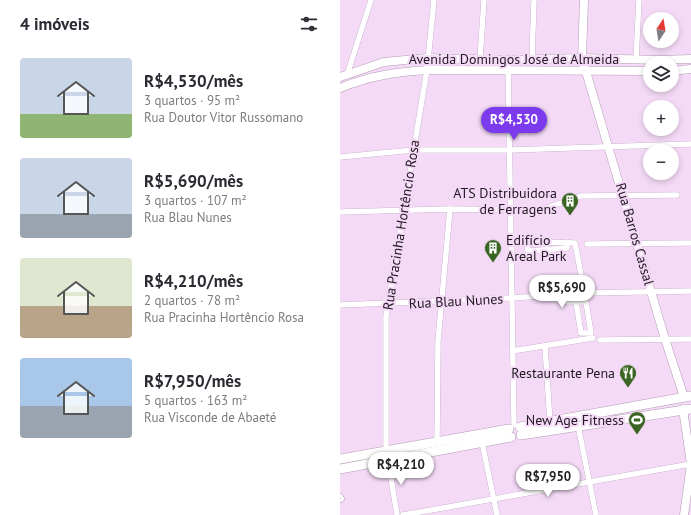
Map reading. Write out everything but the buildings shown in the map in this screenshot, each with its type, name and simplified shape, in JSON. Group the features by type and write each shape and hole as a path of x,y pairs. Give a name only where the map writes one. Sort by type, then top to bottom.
{"main road":[{"path":"582,58 584,0"},
{"name":"Avenida Domingos José de Almeida","path":"343,76 384,62 427,58 508,60 582,58 636,60 691,58"},
{"name":"Rua Barros Cassal","path":"582,58 665,339 687,396"},
{"name":"Avenida Domingos José de Almeida","path":"340,88 379,75 427,70 643,71"},
{"path":"679,71 691,70"},
{"path":"340,459 387,455 482,442 515,431 550,422 687,396"},
{"path":"340,469 437,442 515,431 578,425 687,409 691,464 684,515"}],"street":[{"path":"343,76 371,0"},
{"name":"Rua Pracinha Hortêncio Rosa","path":"397,515 387,455 385,325 427,70 434,0"},
{"path":"480,59 484,0"},
{"path":"532,59 534,0"},
{"path":"636,60 639,0"},
{"path":"508,60 511,298 515,431"},
{"path":"340,157 414,150 510,150 691,144"},
{"path":"340,212 450,209 540,210 581,196 677,195"},
{"path":"437,442 438,341 450,209"},
{"path":"511,241 575,243 584,285"},
{"path":"526,242 528,251 567,248 566,242"},
{"path":"587,244 691,243"},
{"name":"Rua Blau Nunes","path":"340,305 389,304 566,294 691,291"},
{"path":"566,294 567,302 576,302 586,302 591,333 581,333 576,302"},
{"path":"512,351 592,338"},
{"path":"600,340 691,339"},
{"path":"545,346 550,422"},
{"path":"578,425 588,482 596,515"},
{"path":"482,442 497,515"},
{"path":"403,515 691,464"}],"lane":[{"path":"340,495 343,499 340,501"}],"place":[{"name":"ATS Distribuidora de Ferragens","path":"570,216"},
{"name":"Edifício Areal Park","path":"493,263"},
{"name":"Restaurante Pena","path":"628,388"},
{"name":"New Age Fitness","path":"637,435"}]}
